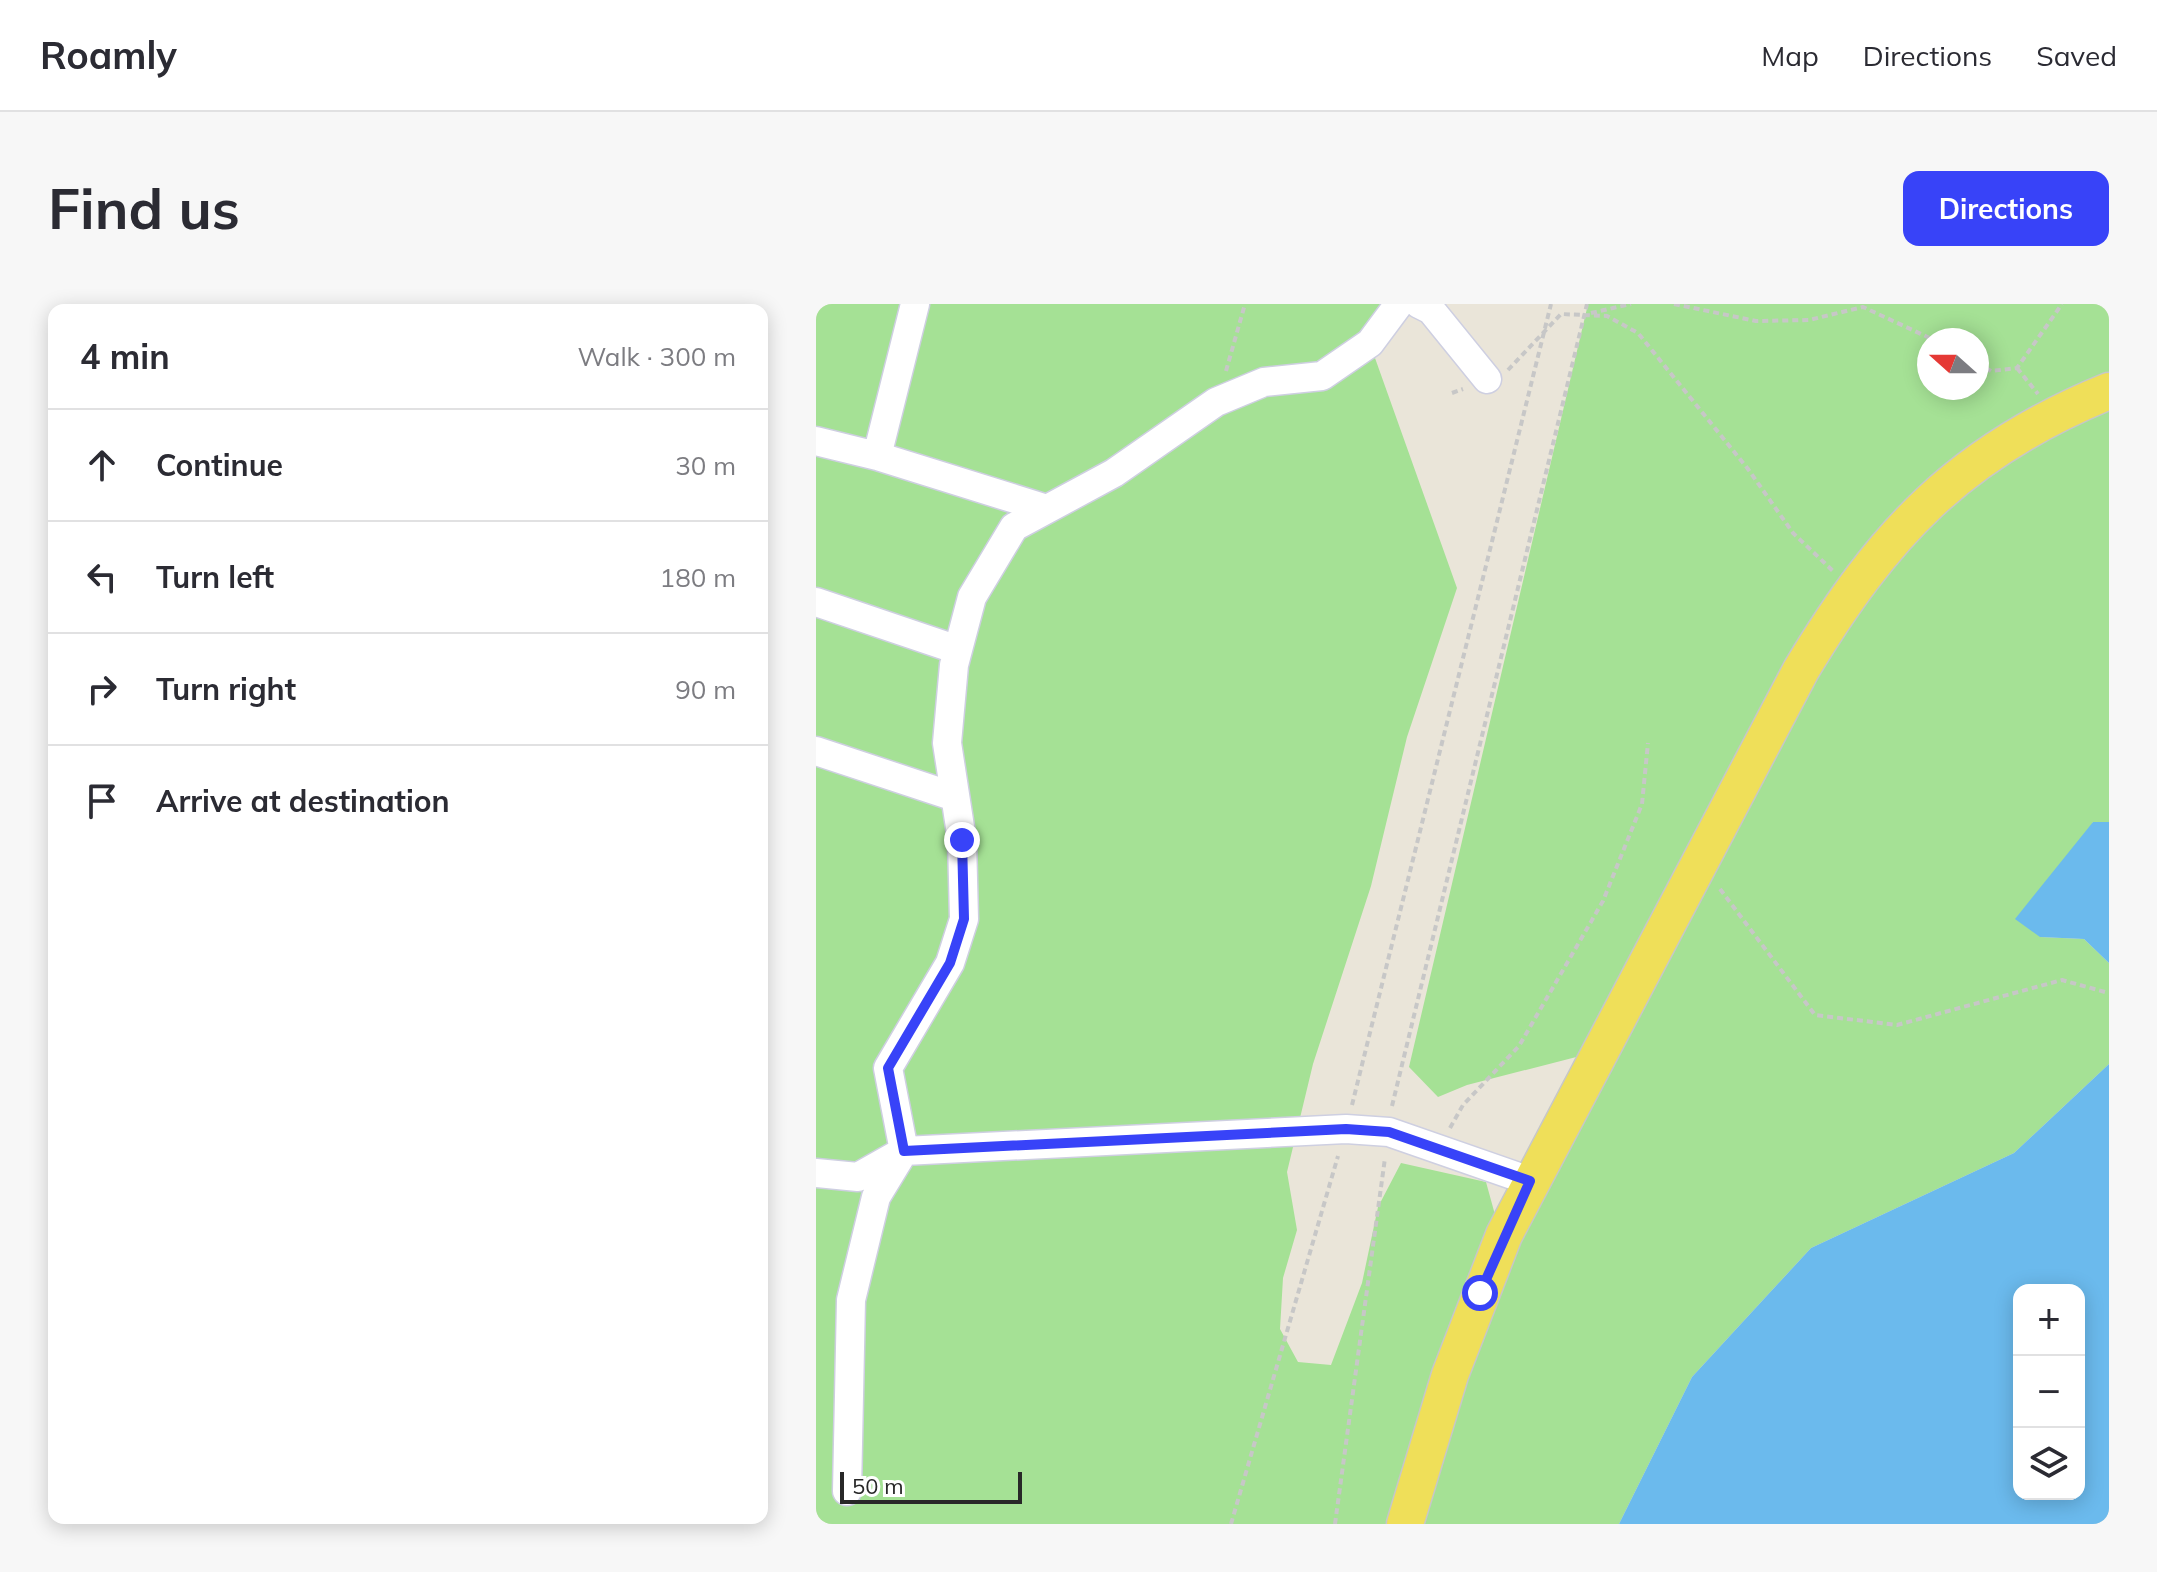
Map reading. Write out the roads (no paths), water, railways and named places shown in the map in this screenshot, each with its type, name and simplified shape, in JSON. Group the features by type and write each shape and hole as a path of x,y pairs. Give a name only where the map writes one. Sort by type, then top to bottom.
{"main road":[{"path":"1405,1524 1431,1430 1480,1293 1530,1181 1801,670 1852,590 1890,539 1931,498 2007,442 2071,407 2109,391"}],"lane":[{"path":"877,456 915,304"},
{"path":"847,1491 851,1300 876,1197 904,1151 888,1068 950,963 964,919 962,840 947,743 958,650 972,597 1014,527 1114,473 1216,402 1264,382 1322,376 1370,343 1399,304"},
{"path":"1419,304 1431,310 1487,379"},
{"path":"816,441 877,456 1047,509"},
{"path":"816,602 958,650"},
{"path":"816,751 955,797"},
{"path":"816,1173 858,1177 904,1151 1346,1129 1389,1132 1530,1181"}],"water":[{"path":"2093,822 2109,822 2109,963 2084,939 2040,937 2015,919"},
{"path":"2109,1064 2109,1524 1619,1524 1692,1377 1811,1248 2014,1153"}]}
